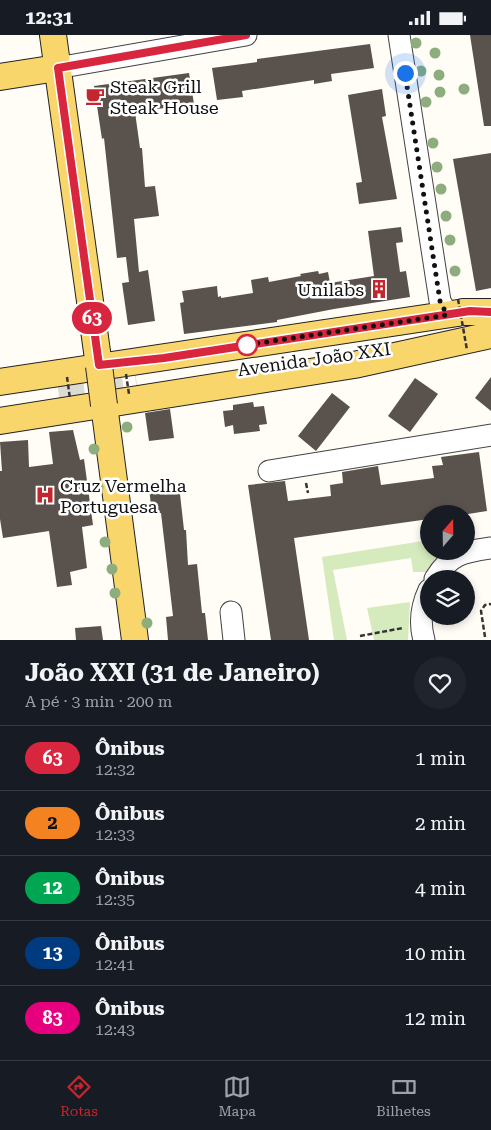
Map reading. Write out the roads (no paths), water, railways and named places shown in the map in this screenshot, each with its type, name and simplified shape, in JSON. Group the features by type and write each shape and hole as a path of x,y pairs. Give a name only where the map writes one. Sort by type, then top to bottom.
{"main road":[{"path":"53,35 135,640"},
{"path":"0,77 58,68"},
{"path":"0,382 99,365 164,358 459,314 491,312"},
{"path":"459,314 491,316"},
{"name":"Avenida João XXI","path":"459,314 132,382 491,335"},
{"path":"0,421 354,365 491,335"},
{"path":"0,395 64,390 0,406"}],"street":[{"path":"58,68 246,35"},
{"path":"399,35 440,301 459,314"},
{"path":"269,471 491,435"},
{"path":"440,570 444,564 455,557 470,551 491,548"},
{"path":"231,612 234,640"}],"tunnel":[{"path":"59,396 137,385"}],"place":[{"name":"Steak Grill Steak House","path":"95,96"},
{"name":"Unilabs","path":"379,289"},
{"name":"Cruz Vermelha Portuguesa","path":"45,495"}]}
